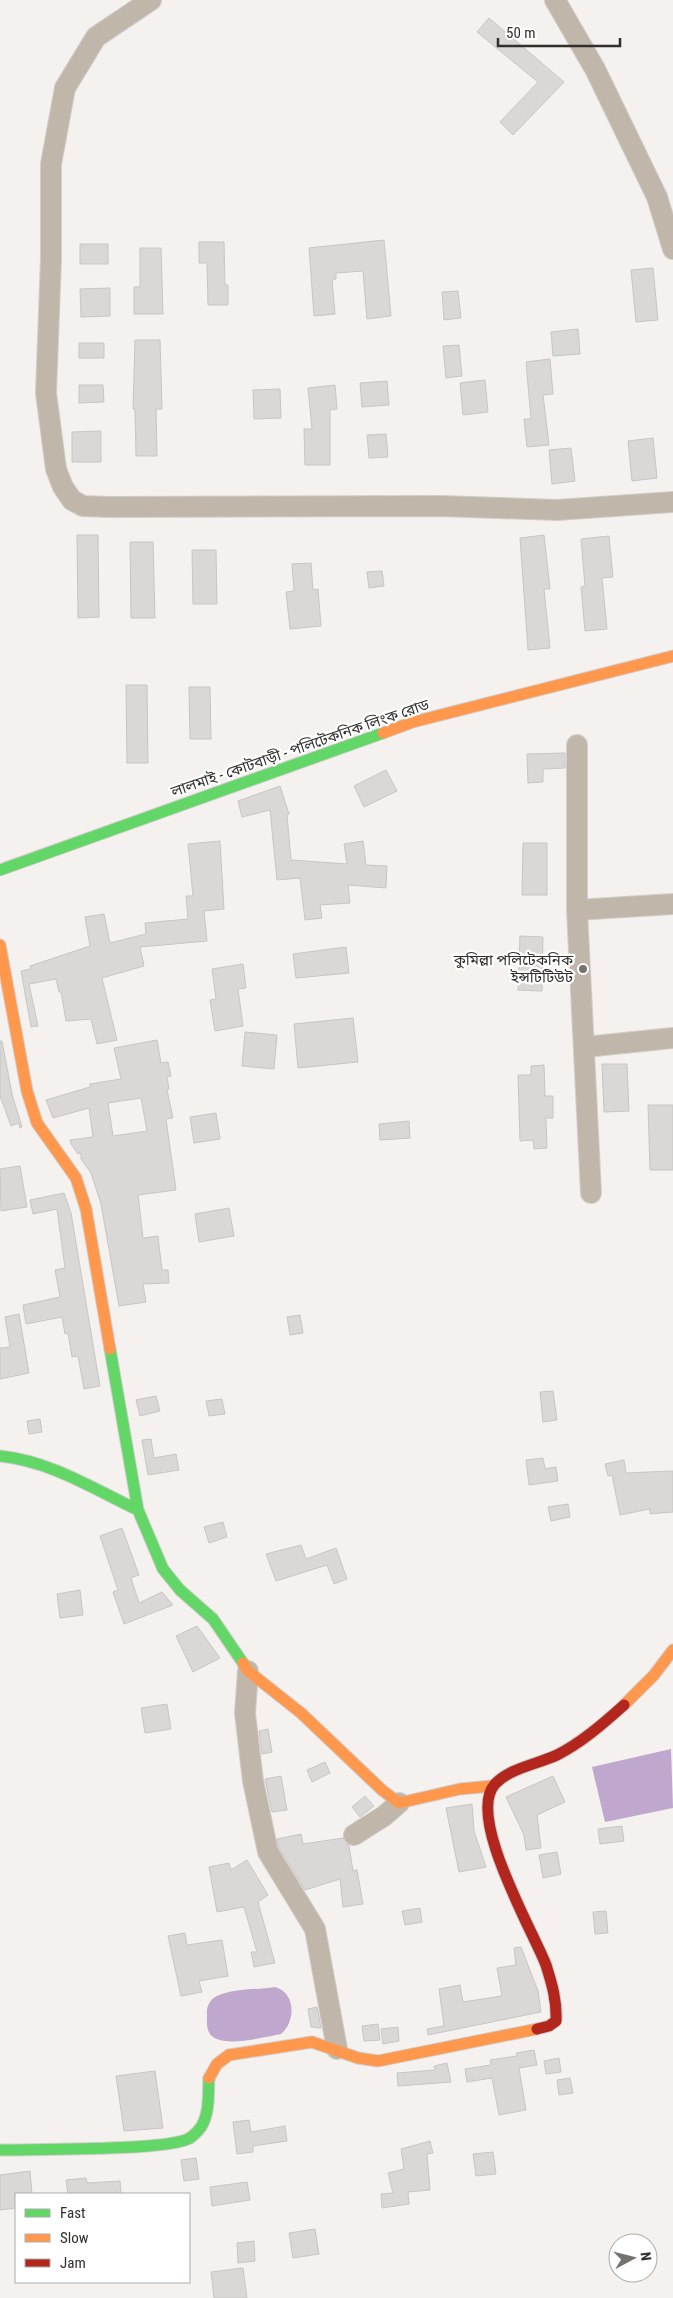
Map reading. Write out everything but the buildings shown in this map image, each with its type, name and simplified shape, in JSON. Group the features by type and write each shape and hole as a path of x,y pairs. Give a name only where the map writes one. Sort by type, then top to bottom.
{"street":[{"path":"151,0 96,37 65,88 51,164 51,258 46,393 56,469 62,487 72,500 83,506 110,507 441,506 556,510 673,502"},
{"path":"555,0 595,69 657,197 673,249"},
{"name":"লালমাই - কোটবাড়ী - পলিটেকনিক লিংক রোড","path":"0,870 413,722 673,656"},
{"path":"577,745 577,910 591,1193"},
{"path":"577,910 673,904"},
{"path":"0,945 25,1083 37,1123 76,1178 86,1209 138,1510 163,1569 180,1590 213,1619 248,1671 301,1713 382,1790 399,1803"},
{"path":"585,1047 673,1038"},
{"path":"0,1456 14,1456 33,1462 138,1510"},
{"path":"354,1835 384,1816 399,1803 460,1789 492,1786 515,1771 559,1754 612,1716 661,1668 673,1650"},
{"path":"248,1671 245,1713 250,1762 268,1852 315,1929 337,2049"},
{"path":"0,2150 133,2146 168,2143 190,2138 201,2128 206,2115 209,2075 216,2064 229,2055 312,2042 337,2049 358,2058 378,2061 537,2029 549,2026 556,2021 558,2013 554,1987 508,1882 490,1831 488,1799 492,1786"}],"shaded area":[{"path":"671,1749 673,1808 605,1822 592,1767"},
{"path":"275,1987 287,1995 292,2008 289,2022 281,2034 243,2041 223,2041 210,2034 207,2024 207,2009 210,2001 215,1997 224,1993"}],"traffic: fast":[{"path":"0,870 383,733"},
{"path":"110,1349 138,1510 163,1569 180,1590 213,1619 243,1663"},
{"path":"0,1456 18,1459 54,1470 138,1510"},
{"path":"0,2150 129,2147 177,2142 190,2138 201,2127 206,2116 209,2078"}],"traffic: slow":[{"path":"383,733 413,722 673,656"},
{"path":"0,945 27,1091 37,1123 76,1178 86,1209 110,1349"},
{"path":"624,1705 654,1675 673,1650"},
{"path":"243,1663 248,1671 301,1713 382,1790 399,1803 460,1789 492,1786"},
{"path":"209,2078 217,2064 229,2055 312,2042 358,2058 378,2061 537,2029"}],"traffic: jam":[{"path":"537,2029 549,2026 556,2021 554,1993 546,1965 504,1873 489,1821 488,1799 495,1784 508,1774 557,1755 575,1745 624,1705"}],"place":[{"name":"কুমিল্লা পলিটেকনিক ইন্সটিটিউট","path":"583,969"}]}
